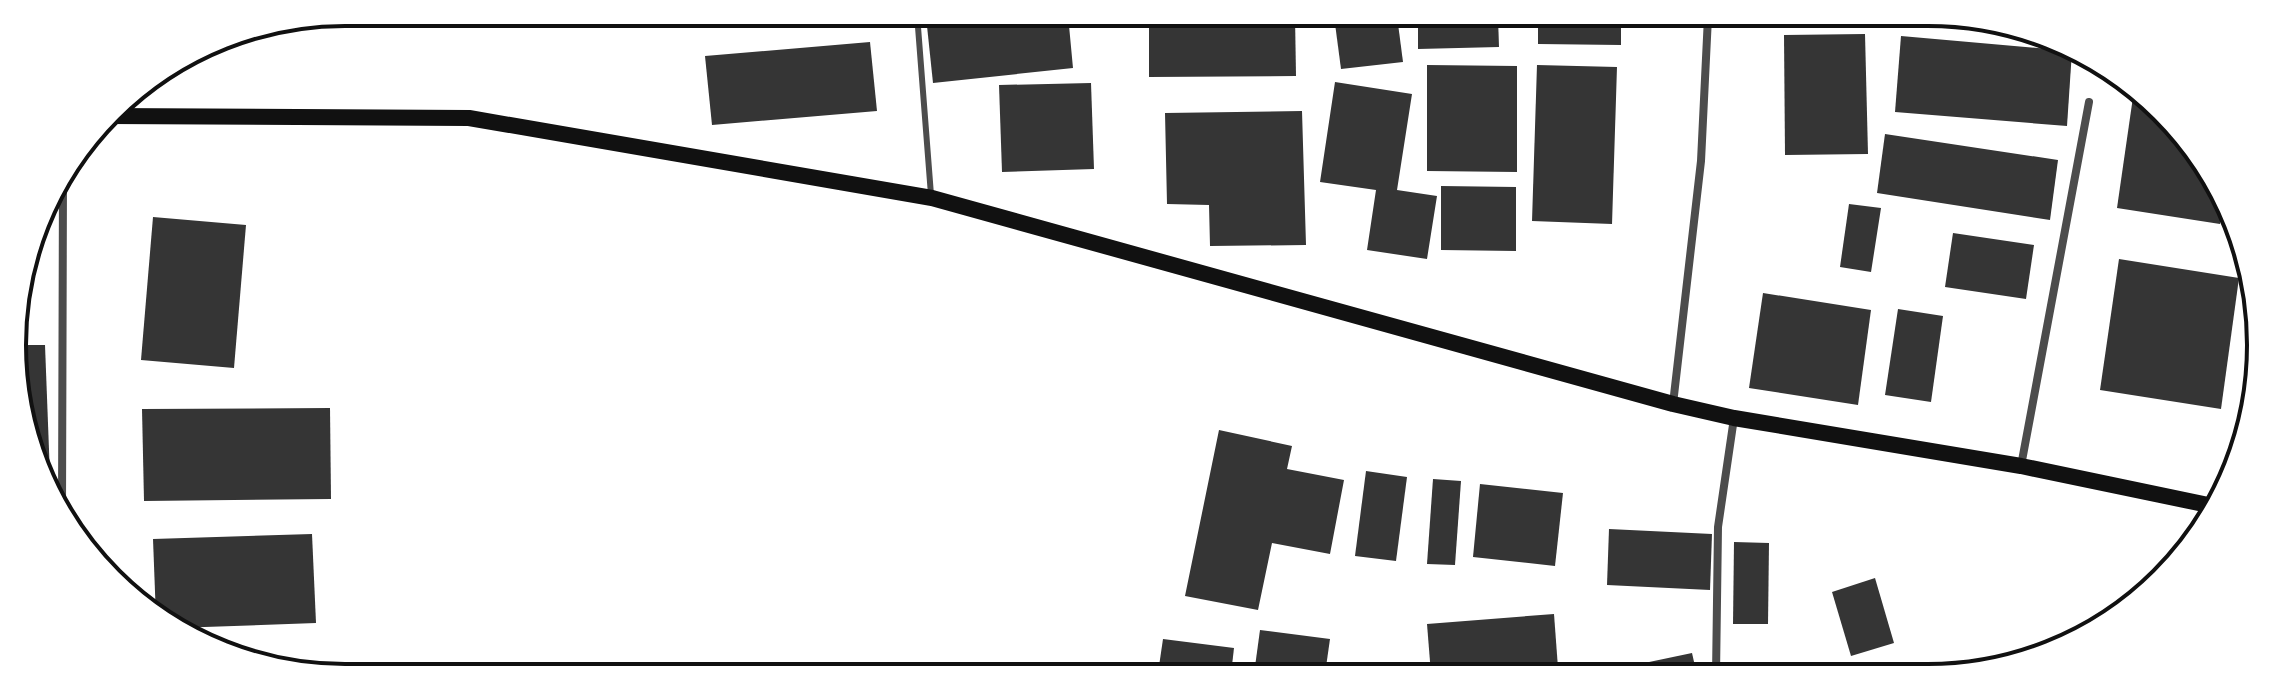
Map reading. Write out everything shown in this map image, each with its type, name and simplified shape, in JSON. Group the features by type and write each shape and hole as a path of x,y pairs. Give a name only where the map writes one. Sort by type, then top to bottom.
{"main road":[{"path":"122,116 469,118 932,198 1673,404 1734,418 2021,466 2204,504"}],"street":[{"path":"1673,404 1701,161 1708,26"},
{"path":"2021,466 2089,102"},
{"path":"62,198 62,491"},
{"path":"1716,664 1718,527 1734,418"}],"lane":[{"path":"918,26 932,198"}],"building":[{"path":"927,26 1069,26 1073,68 933,83"},
{"path":"1149,26 1295,26 1296,76 1149,77"},
{"path":"1335,26 1398,26 1403,62 1341,69"},
{"path":"1418,26 1498,26 1499,47 1418,49"},
{"path":"1538,26 1621,26 1621,45 1538,44"},
{"path":"1865,34 1868,154 1785,155 1784,35"},
{"path":"1901,36 2047,49 2071,60 2067,126 1895,112"},
{"path":"870,42 877,111 712,125 705,56"},
{"path":"1427,65 1517,66 1517,172 1427,171"},
{"path":"1537,65 1617,67 1612,224 1532,221"},
{"path":"1335,82 1412,94 1397,190 1437,196 1427,259 1367,250 1376,190 1320,182"},
{"path":"1091,83 1094,169 1002,172 999,85"},
{"path":"2132,101 2154,119 2181,151 2221,218 2220,224 2117,208"},
{"path":"1302,111 1306,245 1210,246 1209,205 1167,204 1165,113"},
{"path":"1885,134 2058,160 2050,220 1877,193"},
{"path":"1441,186 1516,187 1516,251 1441,250"},
{"path":"1849,204 1881,208 1871,272 1840,267"},
{"path":"153,217 246,225 234,368 141,360"},
{"path":"1953,233 2034,245 2026,299 1945,287"},
{"path":"2119,259 2239,278 2221,409 2100,390"},
{"path":"1763,293 1871,310 1858,405 1749,388"},
{"path":"1898,309 1943,316 1931,402 1885,395"},
{"path":"26,345 45,345 50,466 32,407"},
{"path":"330,408 331,499 144,501 142,409"},
{"path":"1219,430 1292,446 1287,469 1344,480 1330,554 1272,543 1258,610 1185,596"},
{"path":"1366,471 1407,477 1396,561 1355,556"},
{"path":"1433,479 1461,481 1455,565 1427,564"},
{"path":"1480,484 1563,493 1555,566 1473,557"},
{"path":"1609,529 1712,534 1710,590 1607,585"},
{"path":"312,534 316,623 197,627 155,601 153,539"},
{"path":"1734,542 1769,543 1768,624 1733,624"},
{"path":"1875,578 1894,643 1851,656 1832,592"},
{"path":"1554,614 1558,664 1430,664 1427,624"},
{"path":"1260,630 1330,639 1326,664 1255,664"},
{"path":"1163,639 1234,648 1232,664 1159,664"},
{"path":"1692,653 1694,664 1640,664"}]}
